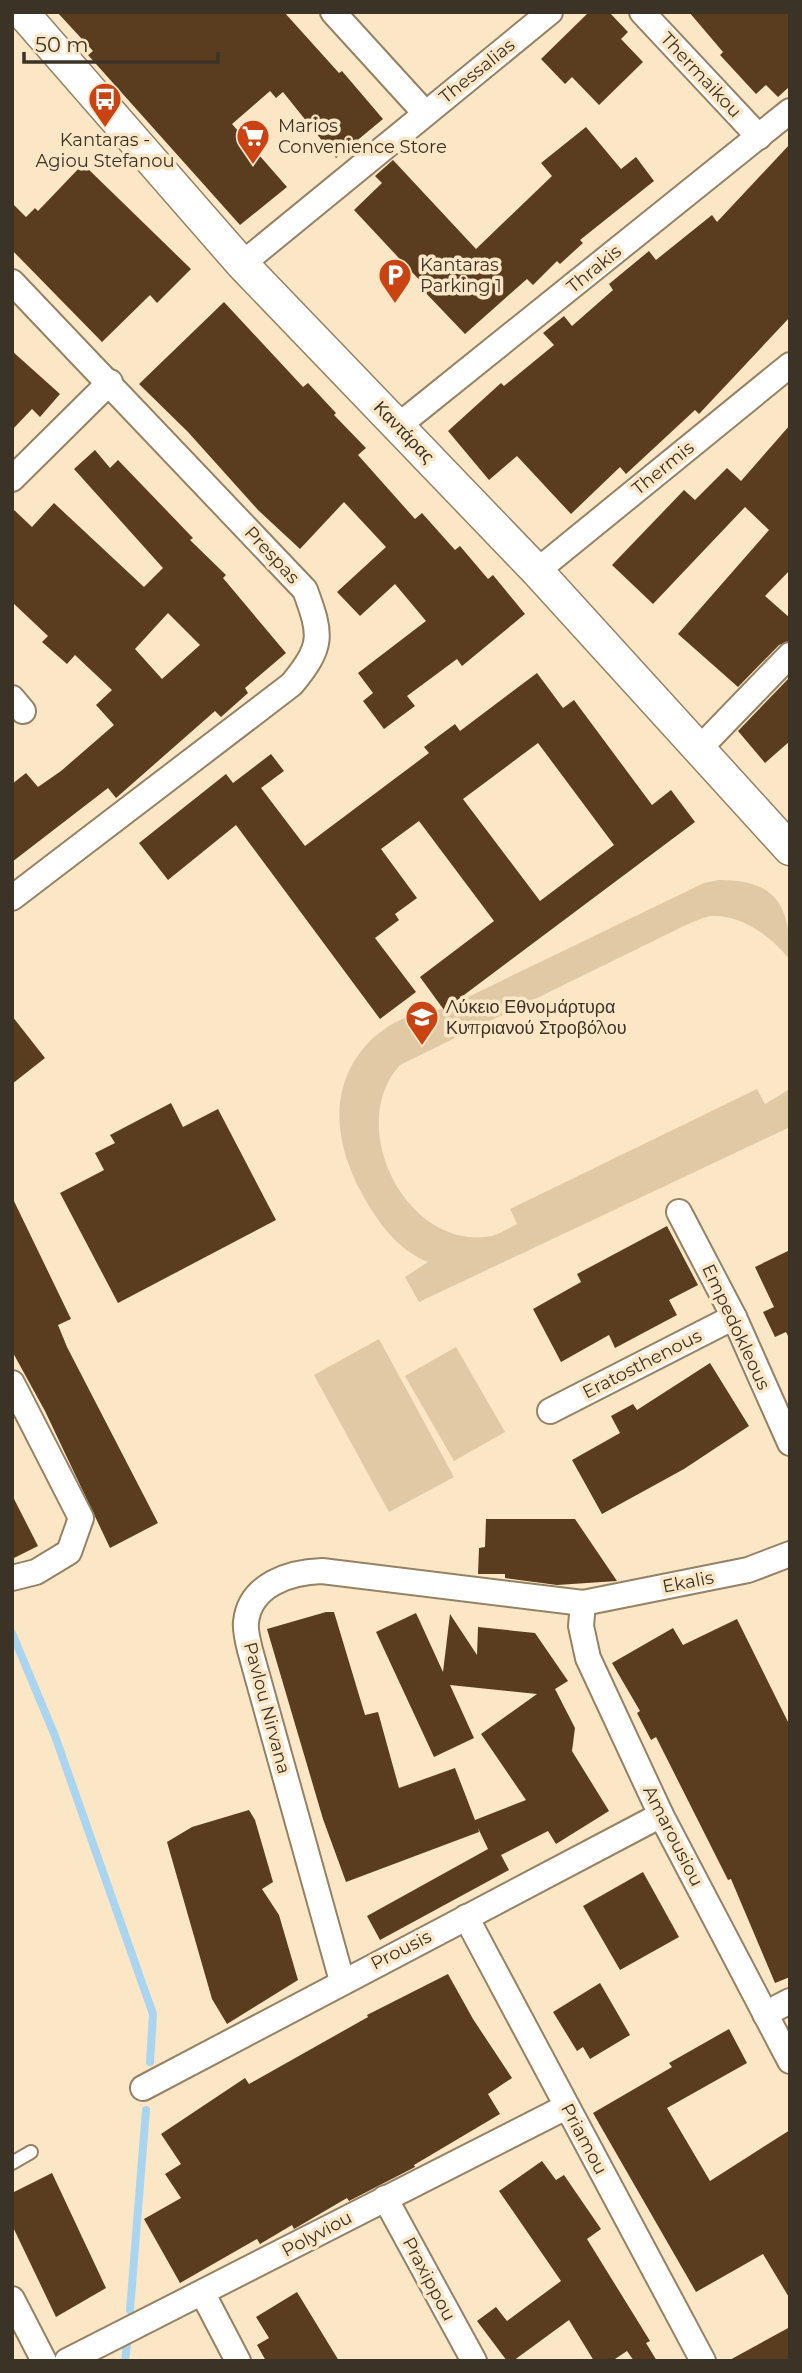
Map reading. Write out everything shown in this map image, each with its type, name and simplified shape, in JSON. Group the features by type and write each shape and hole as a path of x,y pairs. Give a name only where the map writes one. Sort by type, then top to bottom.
{"street":[{"name":"Καντάρας","path":"22,12 242,264 537,571 700,748 786,836"},
{"path":"333,12 425,113"},
{"name":"Thessalias","path":"242,264 550,12"},
{"name":"Thermaikou","path":"642,12 759,137"},
{"name":"Thrakis","path":"398,426 790,111"},
{"name":"Prespas","path":"12,282 305,590 316,619 317,643 307,666 292,684 12,898"},
{"name":"Thermis","path":"537,571 790,365"},
{"path":"12,479 110,382"},
{"path":"700,748 790,655"},
{"name":"Empedokleous","path":"679,1212 734,1317 790,1443"},
{"name":"Eratosthenous","path":"550,1411 734,1317"},
{"path":"12,1383 81,1518 69,1552 36,1572 12,1578"},
{"name":"Ekalis","path":"583,1603 748,1570 790,1553"},
{"name":"Pavlou Nirvana","path":"342,1981 250,1650 246,1622 254,1601 276,1580 300,1572 322,1572 583,1603"},
{"name":"Amarousiou","path":"583,1603 581,1626 588,1658 661,1815 790,2062"},
{"name":"Prousis","path":"143,2088 661,1815"},
{"name":"Priamou","path":"466,1917 703,2361"},
{"path":"765,2014 790,2001"},
{"name":"Polyviou","path":"67,2361 566,2107"},
{"name":"Praxippou","path":"385,2198 474,2361"},
{"path":"203,2294 238,2361"},
{"path":"12,2299 44,2361"}],"lane":[{"path":"12,2162 31,2152"}],"shaded area":[{"path":"719,880 755,885 777,900 787,925 790,960 766,936 735,919 710,916 686,925 400,1065 384,1091 379,1120 382,1150 393,1179 411,1205 434,1225 461,1236 492,1236 517,1224 510,1209 757,1089 765,1104 790,1089 790,1127 419,1302 405,1277 428,1262 404,1248 378,1220 350,1169 343,1147 340,1102 345,1080 355,1060 371,1040 395,1022 423,1012 443,1009 704,883"},
{"path":"379,1339 454,1477 389,1512 314,1375"},
{"path":"456,1347 505,1432 454,1461 405,1376"}],"building":[{"path":"57,12 284,12 339,73 342,71 383,119 336,158 283,92 276,98 270,91 232,124 287,187 240,225 88,55 93,51"},
{"path":"589,12 609,12 628,32 621,39 643,62 599,105 572,77 565,84 541,59"},
{"path":"689,12 790,12 790,86 778,97 766,85 756,94 720,55 723,52"},
{"path":"586,127 621,169 636,157 654,181 580,240 583,243 560,264 557,261 533,285 527,279 465,334 422,289 425,286 354,210 382,183 375,176 393,160 476,249 552,176 541,163"},
{"path":"790,144 790,317 699,414 695,410 626,474 620,467 571,514 517,456 489,480 448,431 501,383 504,386 554,345 543,333 564,316 572,326 613,290 609,284 649,251 656,260 712,215 717,222"},
{"path":"83,164 191,269 157,303 150,295 102,342 12,250 12,203 26,217 35,208 38,211"},
{"path":"224,302 303,387 308,383 336,413 334,415 366,448 358,455 415,519 422,513 455,550 460,546 488,579 493,575 525,614 462,666 457,659 407,696 415,706 384,729 363,701 373,693 358,673 426,621 395,584 360,616 337,592 386,547 344,502 300,549 258,510 188,432 139,384"},
{"path":"12,351 60,394 40,417 32,409 12,430"},
{"path":"790,425 790,570 765,596 790,618 790,641 779,645 738,687 678,634 769,530 745,507 653,604 612,565 684,490 695,500 727,468 741,481"},
{"path":"95,450 110,468 118,460 193,538 190,540 226,575 223,578 286,653 245,688 248,693 221,717 215,711 116,798 108,788 12,862 12,784 26,773 38,787 61,771 114,725 96,705 112,690 75,655 67,664 42,642 48,636 12,602 12,508 32,527 54,503 144,587 163,568 74,469","holes":["168,613 200,645 162,679 135,649"]},
{"path":"537,673 563,708 574,700 652,805 671,790 695,822 444,1010 420,977 494,921 419,821 381,849 417,898 395,914 399,920 375,938 416,992 380,1019 236,825 168,880 139,843 226,774 233,783 271,754 284,771 261,788 305,846 429,753 424,747 455,724 460,731","holes":["538,743 614,845 540,901 463,799"]},
{"path":"790,677 790,741 765,763 738,731"},
{"path":"12,1016 45,1058 12,1084"},
{"path":"171,1103 183,1127 218,1109 276,1220 118,1303 60,1193 104,1170 95,1153 115,1143 110,1135"},
{"path":"12,1197 71,1319 58,1325 67,1347 158,1523 110,1548 45,1411 12,1351"},
{"path":"667,1226 698,1285 669,1300 677,1315 615,1348 609,1335 561,1362 533,1309 581,1282 577,1274"},
{"path":"790,1250 790,1340 786,1332 775,1337 763,1312 774,1307 755,1267"},
{"path":"710,1363 749,1426 684,1469 602,1514 572,1460 620,1433 611,1416 633,1404 637,1410"},
{"path":"12,1495 38,1546 12,1559"},
{"path":"486,1519 575,1519 617,1581 557,1585 505,1578 505,1574 478,1574 479,1548 485,1547"},
{"path":"334,1612 365,1715 378,1712 399,1788 455,1768 475,1820 526,1800 481,1734 537,1694 450,1685 474,1738 434,1757 376,1632 416,1613 443,1672 450,1614 477,1655 478,1627 535,1633 568,1681 555,1689 575,1728 572,1751 609,1811 556,1844 548,1831 501,1855 509,1870 380,1940 367,1916 488,1849 478,1828 479,1832 346,1882 323,1819 267,1629"},
{"path":"737,1619 790,1726 790,1977 775,1983 731,1879 728,1880 656,1737 651,1740 637,1713 640,1711 612,1663 673,1628 683,1645"},
{"path":"249,1810 255,1820 273,1882 262,1889 279,1915 298,1980 227,2024 212,1999 167,1842 192,1827"},
{"path":"643,1872 679,1937 620,1970 583,1906"},
{"path":"448,1974 473,2019 512,2078 488,2094 500,2114 414,2165 415,2167 349,2201 347,2198 294,2229 292,2225 260,2244 257,2239 180,2283 144,2219 181,2198 165,2174 181,2164 161,2134 245,2078 249,2084 368,2017 367,2015"},
{"path":"600,1983 630,2035 590,2059 583,2047 577,2051 553,2012"},
{"path":"729,2029 747,2063 667,2108 710,2181 790,2130 790,2299 763,2254 696,2292 593,2113 672,2067 669,2063"},
{"path":"542,2161 556,2180 564,2175 601,2229 587,2239 650,2341 646,2343 657,2361 634,2361 627,2351 612,2361 594,2361 569,2320 513,2361 507,2361 477,2321 496,2307 507,2321 561,2281 499,2191"},
{"path":"52,2173 106,2288 56,2317 12,2225 12,2193"},
{"path":"297,2292 339,2361 266,2361 257,2345 269,2338 256,2317"},
{"path":"790,2327 790,2361 728,2361"}],"waterway":[{"path":"12,1633 55,1736 153,2014 150,2062"},
{"path":"130,2310 146,2110"},
{"path":"125,2361 127,2345"}],"place":[{"name":"Kantaras - Agiou Stefanou","path":"105,129"},
{"name":"Marios Convenience Store","path":"253,166"},
{"name":"Kantaras Parking 1","path":"395,305"},
{"name":"Λύκειο Εθνομάρτυρα Κυπριανού Στροβόλου","path":"422,1047"}]}
